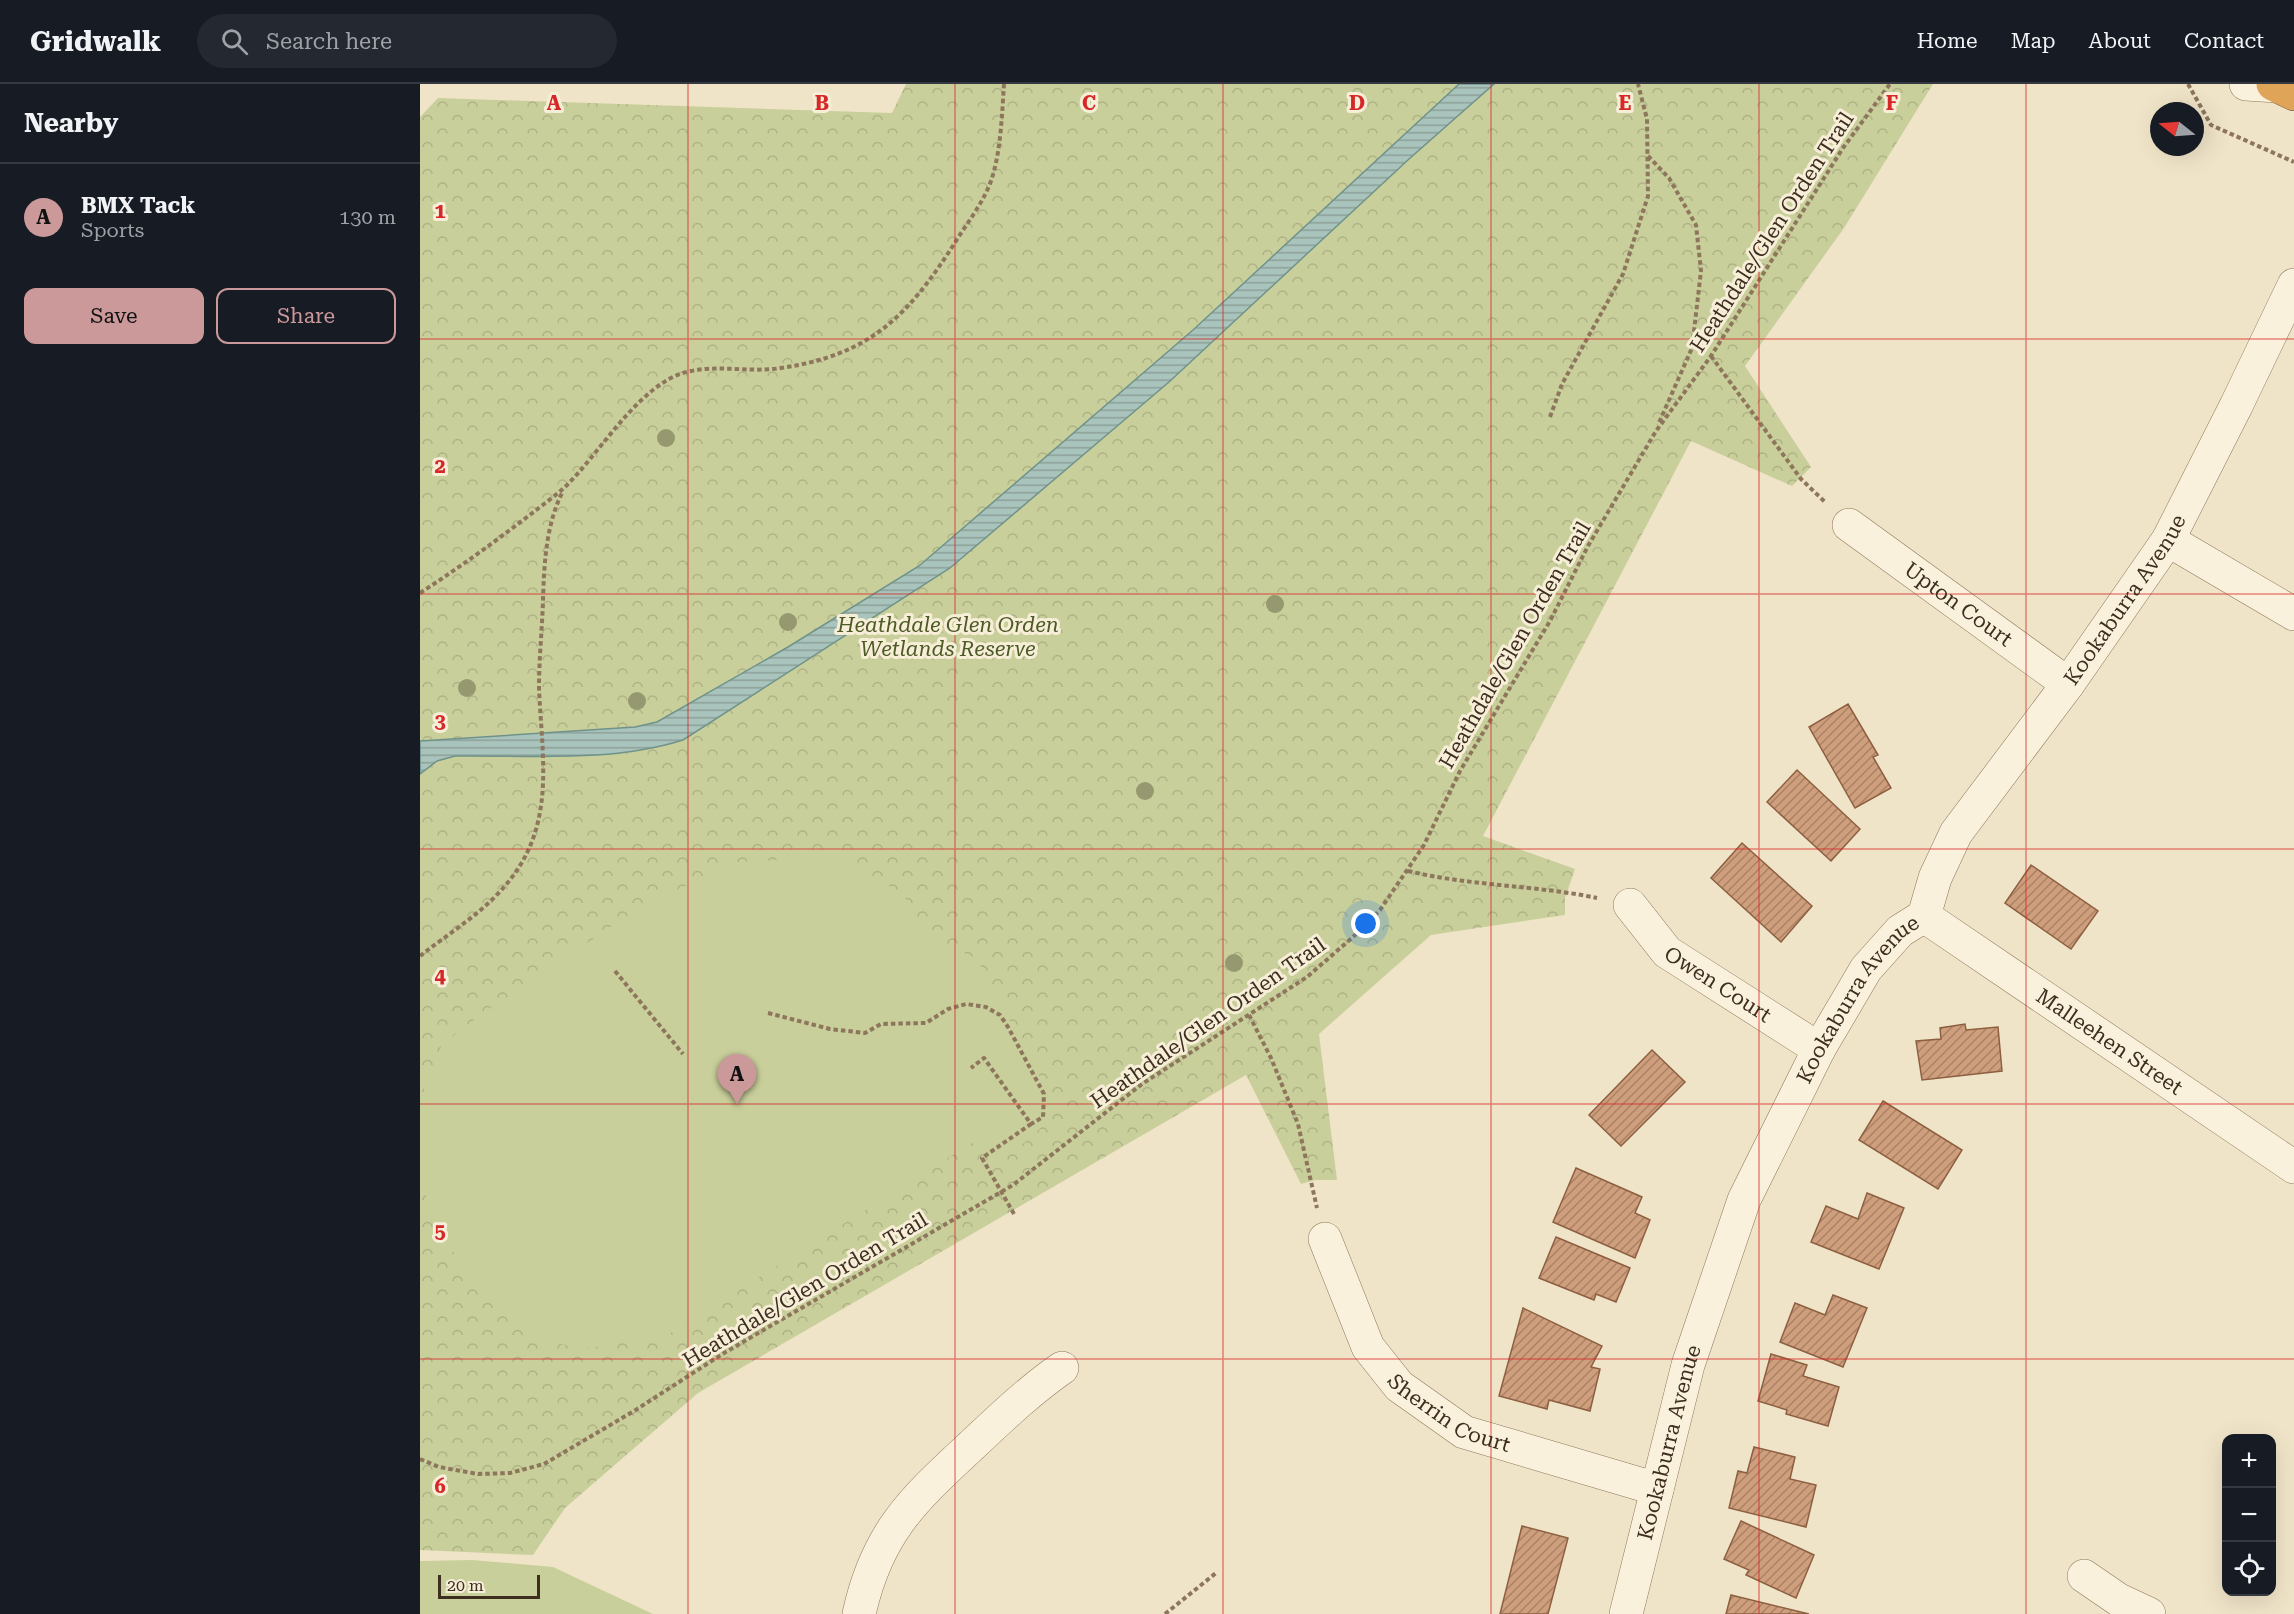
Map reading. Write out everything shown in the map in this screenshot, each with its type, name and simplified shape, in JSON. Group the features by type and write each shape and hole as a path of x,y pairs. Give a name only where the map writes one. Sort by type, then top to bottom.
{"street":[{"name":"Kookaburra Avenue","path":"1626,1614 1688,1365 1744,1200 1819,1049 1866,969 1900,932 1924,916 1935,878 1956,833 2068,684 2168,540 2294,285"},
{"name":"Upton Court","path":"1849,525 2068,684"},
{"path":"2168,540 2294,614"},
{"name":"Owen Court","path":"1630,904 1667,952 1819,1049"},
{"name":"Malleehen Street","path":"1924,916 2294,1167"},
{"name":"Sherrin Court","path":"1325,1239 1368,1347 1400,1386 1464,1432 1657,1489"},
{"path":"859,1614 874,1564 893,1528 914,1500 1027,1393 1062,1368"},
{"path":"2084,1576 2119,1600 2149,1614"}],"path":[{"path":"420,593 472,560 564,487 648,394 671,378 707,368 779,369 827,360 861,345 901,316 934,275 969,221 992,179 1001,124 1004,84"},
{"path":"1550,417 1562,384 1623,274 1648,196 1647,119 1638,84"},
{"name":"Heathdale/Glen Orden Trail","path":"420,1459 439,1467 478,1474 510,1473 544,1464 634,1411 724,1353 1002,1192 1053,1156 1142,1084 1307,977 1353,937 1380,910 1424,845 1460,771 1550,621 1588,546 1651,440 1711,356 1843,148 1890,84"},
{"path":"2188,84 2211,125 2294,162"},
{"path":"1647,156 1669,178 1696,225 1701,271 1692,348 1651,440"},
{"path":"1711,356 1801,479 1849,525"},
{"path":"420,956 504,887 527,854 538,825 544,797 539,686 544,575 551,522 555,505 564,487"},
{"path":"1408,871 1447,879 1561,891 1630,904"},
{"path":"615,970 683,1054"},
{"path":"768,1013 830,1029 865,1033 881,1023 926,1023 948,1009 966,1004 986,1007 1000,1015 1044,1094 1043,1117 982,1158 1014,1214"},
{"path":"1249,1015 1271,1058 1298,1124 1325,1239"},
{"path":"971,1068 984,1058 1032,1124"},
{"path":"1166,1614 1216,1573"}],"green space":[{"name":"Heathdale Glen Orden Wetlands Reserve","path":"906,84 1933,84 1844,228 1745,366 1811,467 1792,486 1691,441 1483,836 1575,869 1565,898 1565,915 1431,935 1319,1034 1337,1180 1315,1180 1301,1184 1246,1075 698,1393 565,1508 533,1555 420,1550 420,117 438,98 892,113"},
{"path":"792,853 840,857 902,894 933,939 977,959 1052,1100 1047,1120 1031,1137 995,1165 978,1139 669,1334 583,1349 551,1342 510,1318 468,1276 441,1232 424,1191 420,1162 420,1108 426,1081 441,1047 461,1029 640,907 738,862 778,860"},
{"path":"472,1560 553,1567 653,1614 420,1614 420,1561"}],"water":[{"path":"1459,84 1494,84 1409,159 1169,382 950,568 683,740 627,752 599,755 455,756 437,761 420,774 420,741 635,727 657,722 788,647 919,566 1193,330"}],"building":[{"path":"1848,704 1878,755 1873,757 1891,788 1855,808 1809,727"},
{"path":"1797,770 1860,829 1831,861 1767,802"},
{"path":"1742,843 1812,906 1781,942 1711,878"},
{"path":"2031,865 2098,911 2071,949 2005,903"},
{"path":"1965,1024 1966,1030 1998,1027 2002,1071 1922,1080 1916,1041 1941,1039 1940,1028"},
{"path":"1652,1050 1685,1082 1621,1146 1589,1115"},
{"path":"1883,1101 1962,1150 1938,1189 1859,1140"},
{"path":"1576,1168 1642,1197 1635,1213 1650,1220 1635,1258 1553,1222"},
{"path":"1867,1193 1904,1208 1879,1269 1811,1242 1826,1206 1858,1219"},
{"path":"1556,1237 1630,1268 1616,1302 1596,1294 1594,1300 1539,1278"},
{"path":"1833,1295 1867,1308 1843,1367 1780,1342 1795,1303 1825,1315"},
{"path":"1523,1308 1602,1346 1591,1367 1600,1369 1590,1411 1549,1400 1547,1409 1499,1396"},
{"path":"1771,1354 1807,1365 1803,1376 1839,1387 1828,1426 1786,1414 1787,1410 1758,1401"},
{"path":"1754,1447 1795,1457 1790,1479 1816,1485 1806,1527 1729,1508 1738,1471 1747,1473"},
{"path":"1741,1521 1814,1555 1796,1598 1746,1575 1749,1570 1724,1559"},
{"path":"1522,1526 1568,1538 1548,1614 1500,1614"},
{"path":"1731,1595 1809,1614 1726,1614"}],"place":[{"name":"BMX Tack","path":"737,1104"}]}
